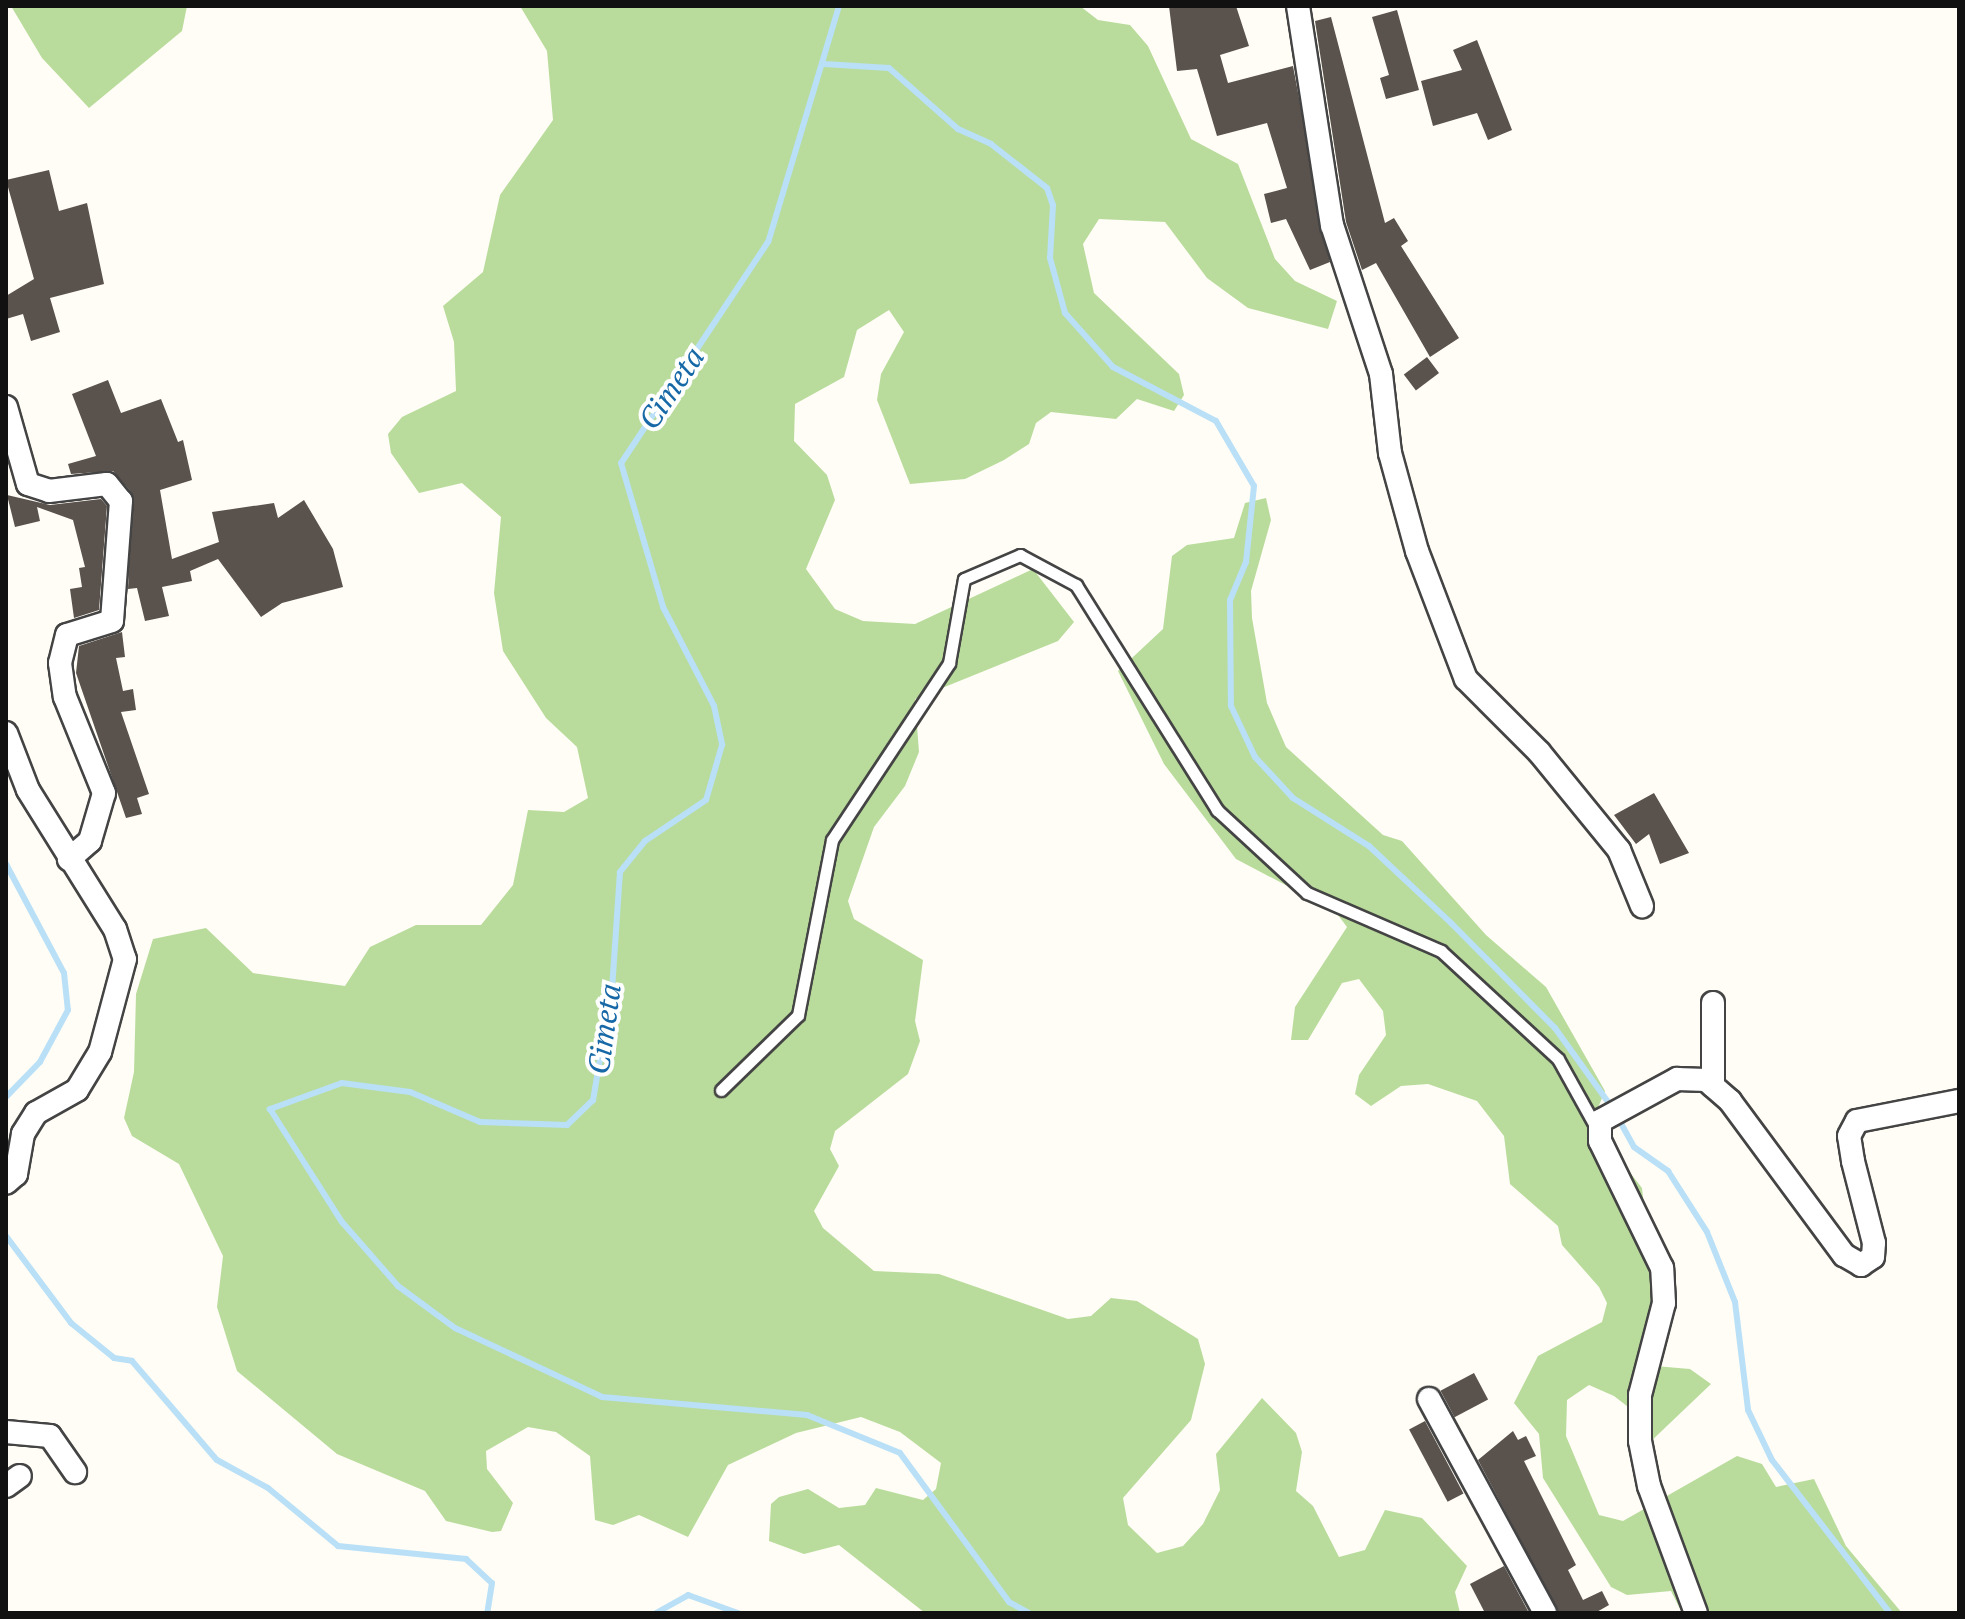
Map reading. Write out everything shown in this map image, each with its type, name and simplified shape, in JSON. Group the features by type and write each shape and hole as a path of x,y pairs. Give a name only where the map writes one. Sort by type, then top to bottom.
{"street":[{"path":"1298,6 1332,225 1381,374 1390,453 1417,551 1466,679 1619,850 1642,906"},
{"path":"6,407 13,472 39,490 107,484 121,501 112,621 67,635 60,663 65,697 104,793 94,834 69,859"},
{"path":"6,733 28,790 120,940 116,1009 77,1090 36,1113 23,1134 16,1174 6,1183"},
{"path":"1713,1003 1713,1086 1844,1255 1861,1265 1873,1257 1874,1243 1849,1136 1857,1121 1959,1101"},
{"path":"1696,1613 1640,1441 1640,1395 1664,1303 1662,1268 1597,1130 1607,1111 1677,1079 1713,1086"},
{"path":"1429,1399 1545,1613"},
{"path":"6,1432 50,1436 75,1472"}],"lane":[{"path":"721,1090 798,1015 832,840 949,663 964,579 1020,555 1076,585 1217,810 1307,893 1441,951 1558,1059 1597,1130"}],"green space":[{"path":"11,6 187,6 182,31 89,108 42,58"},
{"path":"520,6 1080,6 1098,20 1130,25 1148,46 1191,139 1238,164 1275,259 1295,281 1337,301 1328,329 1248,308 1207,278 1165,222 1099,219 1083,244 1094,293 1179,374 1184,395 1174,411 1137,399 1116,419 1051,412 1036,423 1029,444 1004,460 965,479 910,484 877,400 881,374 904,332 889,310 857,330 844,377 795,404 794,441 827,475 835,500 806,569 835,609 863,621 915,624 1033,569 1074,622 1058,641 915,699 919,752 905,786 874,827 848,901 854,919 923,960 915,1021 920,1041 908,1074 835,1131 830,1149 839,1166 814,1211 823,1228 874,1271 939,1274 1068,1319 1091,1316 1111,1298 1137,1301 1198,1339 1205,1364 1191,1420 1123,1498 1128,1525 1157,1553 1183,1546 1203,1524 1220,1490 1216,1454 1262,1398 1296,1433 1302,1452 1296,1491 1313,1506 1339,1557 1365,1550 1385,1510 1422,1518 1467,1566 1455,1592 1460,1613 925,1613 839,1545 804,1554 769,1541 771,1504 779,1497 808,1489 839,1508 865,1505 876,1488 923,1500 936,1489 941,1463 900,1432 861,1417 796,1433 728,1465 688,1537 639,1515 613,1525 595,1520 590,1456 556,1432 528,1427 486,1451 487,1469 513,1503 501,1531 492,1532 446,1521 425,1491 337,1454 237,1371 217,1307 223,1256 179,1164 132,1136 124,1118 134,1072 136,994 153,939 206,928 253,973 345,986 370,947 416,925 481,925 513,885 528,810 564,812 588,798 577,747 546,718 503,651 494,593 501,517 462,483 419,493 391,453 388,434 402,417 456,391 454,342 443,306 483,272 500,195 553,120 547,51"},
{"path":"1266,498 1271,520 1251,591 1252,618 1267,703 1286,747 1383,835 1402,841 1486,935 1546,987 1605,1091 1594,1117 1599,1133 1642,1188 1654,1299 1643,1365 1690,1369 1711,1384 1648,1444 1632,1410 1614,1396 1589,1385 1567,1400 1566,1436 1599,1515 1623,1521 1737,1456 1762,1464 1776,1487 1814,1479 1846,1546 1902,1613 1682,1613 1671,1591 1627,1595 1611,1587 1543,1478 1539,1434 1514,1403 1538,1356 1602,1322 1607,1303 1599,1287 1562,1245 1558,1226 1510,1184 1504,1136 1477,1101 1428,1084 1401,1086 1371,1106 1355,1094 1359,1075 1386,1035 1383,1011 1359,979 1342,983 1308,1040 1291,1040 1295,1007 1347,927 1335,911 1236,859 1164,764 1118,671 1163,629 1172,556 1187,545 1234,538 1245,503"}],"building":[{"path":"1169,6 1236,6 1249,46 1220,55 1228,83 1293,66 1330,262 1310,270 1286,219 1271,223 1264,194 1287,188 1267,123 1217,136 1197,69 1177,71"},
{"path":"1397,10 1419,90 1386,99 1380,78 1389,75 1372,17"},
{"path":"1331,17 1385,223 1394,218 1408,241 1401,246 1459,338 1430,357 1376,263 1362,270 1346,222 1315,21"},
{"path":"1477,40 1512,130 1488,140 1477,113 1433,126 1421,81 1462,70 1453,50"},
{"path":"49,170 59,211 87,203 104,284 50,298 60,332 31,341 23,314 6,319 6,296 34,279 6,180"},
{"path":"1427,357 1439,373 1416,390 1404,374"},
{"path":"108,380 121,413 161,399 178,442 183,440 192,480 160,490 172,559 219,542 212,512 274,503 278,518 304,500 333,549 343,587 282,603 261,617 218,559 190,571 192,581 162,587 169,616 145,621 137,588 128,589 132,493 113,471 71,474 68,464 96,456 72,394"},
{"path":"7,495 50,505 101,499 107,506 99,610 74,618 70,589 82,587 79,568 85,567 73,520 37,507 40,521 15,527"},
{"path":"122,632 125,657 116,658 123,691 133,689 136,710 121,712 149,794 137,798 142,814 126,818 76,673 79,646"},
{"path":"1654,793 1689,853 1660,864 1649,834 1636,844 1614,815"},
{"path":"1474,1373 1488,1399 1455,1417 1440,1391"},
{"path":"1425,1421 1463,1493 1448,1502 1409,1429"},
{"path":"1513,1431 1518,1440 1526,1436 1536,1456 1524,1461 1576,1565 1568,1570 1583,1600 1602,1591 1609,1605 1595,1613 1559,1613 1478,1460"},
{"path":"1504,1566 1529,1613 1485,1613 1470,1584"}],"waterway":[{"name":"Cimeta","path":"839,6 768,242 621,463 663,607 714,706 722,745 706,800 645,841 620,872 612,988 593,1100 567,1125 480,1122 410,1092 342,1083 270,1109 342,1222 398,1286 455,1328 602,1397 807,1415 900,1453 1009,1602 1029,1613"},
{"path":"824,64 889,68 958,129 991,144 1047,188 1053,205 1050,258 1065,313 1113,367 1216,421 1254,486 1246,562 1230,600 1231,706 1255,757 1293,798 1369,846 1451,923 1555,1028 1613,1109"},
{"path":"6,864 64,973 68,1010 40,1062 6,1097"},
{"path":"1618,1118 1634,1147 1668,1171 1707,1232 1735,1302 1748,1410 1772,1460 1890,1613"},
{"path":"6,1236 71,1323 114,1358 132,1361 217,1460 268,1488 338,1546 466,1559 492,1583 487,1613"},
{"path":"656,1613 688,1595 738,1613"}]}
